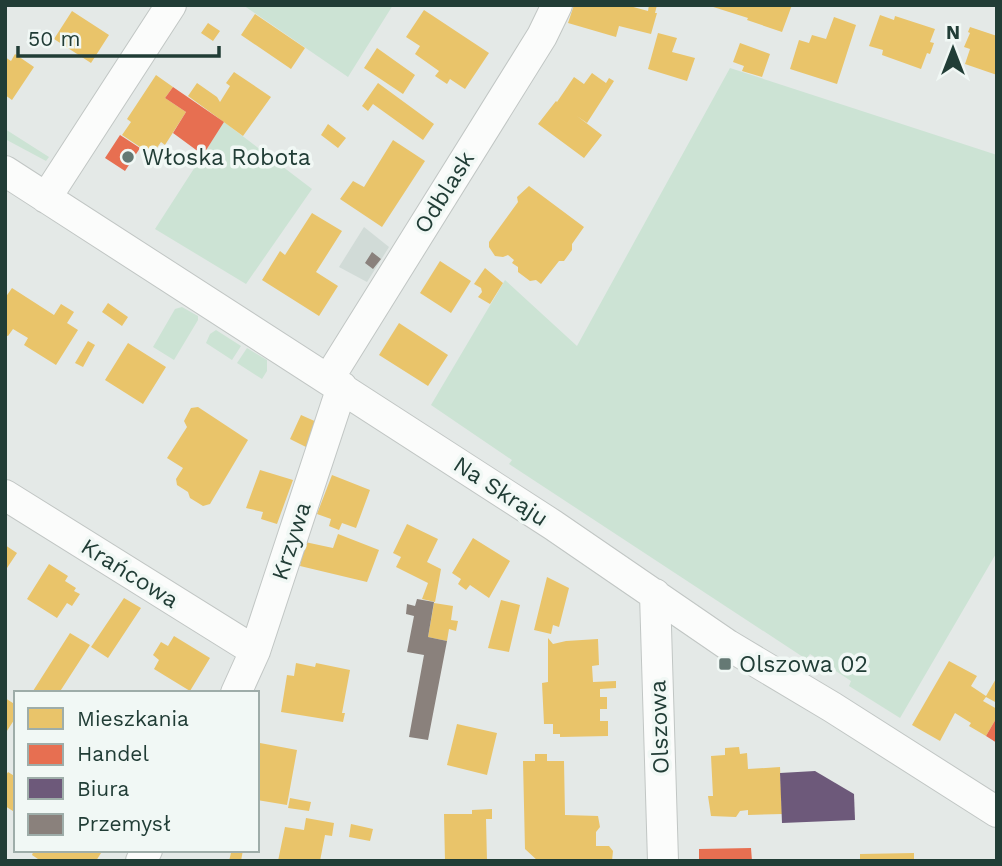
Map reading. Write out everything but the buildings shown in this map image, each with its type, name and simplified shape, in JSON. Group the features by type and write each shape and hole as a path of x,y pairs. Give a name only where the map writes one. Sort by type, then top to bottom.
{"street":[{"path":"46,198 171,5"},
{"name":"Odblask","path":"336,382 542,36 556,5"},
{"name":"Na Skraju","path":"5,171 336,382 729,645 997,812"},
{"name":"Krzywa","path":"237,691 255,651 336,382"},
{"name":"Krańcowa","path":"5,495 255,651"},
{"name":"Olszowa","path":"655,594 663,861"}],"shaded area":[{"path":"364,227 389,247 367,282 339,267"}],"green space":[{"path":"243,5 393,5 348,77"},
{"path":"730,68 997,155 997,552 900,718 849,686 851,681 810,654 806,659 509,464 512,460 431,405 505,280 577,346"},
{"path":"224,122 312,189 246,284 155,229"},
{"path":"5,129 49,157 46,161 5,139"},
{"path":"182,307 198,316 198,320 174,360 153,347 175,309"},
{"path":"216,330 241,346 232,360 206,343 210,334"},
{"path":"247,348 267,360 267,371 262,379 237,363"}],"place":[{"name":"Włoska Robota","path":"128,157"},
{"name":"Olszowa 02","path":"725,664"}]}
